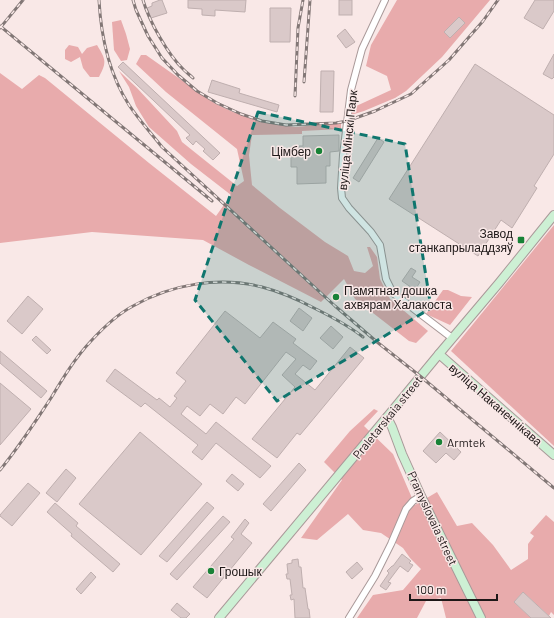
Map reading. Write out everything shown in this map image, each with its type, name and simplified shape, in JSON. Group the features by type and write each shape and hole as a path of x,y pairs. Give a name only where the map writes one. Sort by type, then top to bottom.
{"main road":[{"name":"Praletarskaia street","path":"219,618 554,215"},
{"name":"вуліца Наканечнікава","path":"438,354 554,455"},
{"name":"Pramyslovaia street","path":"387,417 421,496 481,618"}],"street":[{"name":"вуліца Мінскі Парк","path":"385,0 362,49 351,90 342,169 342,198 380,245 386,279 393,293 452,338"},
{"path":"349,618 375,576 406,509 413,501 421,496"}],"highlighted area":[{"path":"258,112 405,144 431,308 277,401 195,300"}],"shaded area":[{"path":"397,0 490,0 442,57 406,91 395,98 351,115 352,108 391,90 387,76 366,66 371,45"},
{"path":"121,20 130,49 127,60 121,61 114,50 112,22"},
{"path":"69,45 78,47 82,54 87,48 97,45 104,58 103,68 99,77 90,77 83,68 80,57 71,62 65,59 65,50"},
{"path":"141,55 146,55 214,103 233,112 265,122 295,127 341,123 341,129 302,131 302,134 252,135 249,155 252,185 325,242 348,256 354,271 365,273 373,266 367,247 370,247 377,257 380,279 390,299 428,331 416,343 409,341 355,299 344,279 321,302 203,240 92,232 0,243 0,73 22,89 39,75 45,78 216,216 231,195 191,164 149,127 136,106 129,87 119,71 177,131 182,142 237,186 244,181 237,149 166,92 136,64"},
{"path":"554,225 554,446 451,351"},
{"path":"443,290 448,290 461,296 472,297 450,325 426,314"},
{"path":"374,409 378,411 364,426 393,454 415,505 437,492 457,526 472,523 493,545 511,570 528,559 528,544 534,536 530,533 546,515 554,522 554,615 551,612 549,616 523,592 514,602 531,618 446,618 441,598 426,601 417,618 357,618 373,595 403,590 421,569 403,548 381,533 363,530 348,514 317,540 301,538 342,480 324,462 350,431"}],"building":[{"path":"162,0 167,13 151,18 147,8 152,6 152,3"},
{"path":"188,0 246,0 245,12 215,10 215,16 202,15 202,9 188,8"},
{"path":"339,0 352,0 352,15 339,15"},
{"path":"535,0 554,0 554,11 543,29 524,18"},
{"path":"270,8 291,8 290,42 270,42"},
{"path":"459,17 465,23 450,38 444,32"},
{"path":"345,29 355,42 346,48 337,36"},
{"path":"554,54 554,77 552,79 543,74"},
{"path":"123,62 220,153 213,160 203,151 205,149 196,141 193,145 186,138 190,135 118,67"},
{"path":"475,64 554,115 554,154 534,186 537,188 512,228 501,220 478,256 389,199"},
{"path":"321,71 334,71 333,112 320,112"},
{"path":"212,80 240,89 239,93 279,105 277,112 208,92"},
{"name":"Цімбер","path":"339,135 339,151 330,152 330,166 326,166 326,183 297,184 297,167 291,167 291,155 299,155 299,146 303,146 303,136"},
{"path":"378,138 384,142 359,182 353,178"},
{"path":"411,268 416,271 412,277 420,282 415,290 402,281"},
{"path":"28,296 43,309 22,334 7,321"},
{"path":"299,308 312,318 303,331 290,321"},
{"path":"225,311 260,338 273,322 296,339 293,343 317,361 310,370 303,365 295,374 315,390 350,347 364,358 300,435 297,433 277,458 252,439 295,387 282,375 296,359 286,352 245,404 236,397 223,414 210,404 200,416 187,406 181,414 206,434 216,422 271,466 260,478 216,443 202,460 192,452 198,445 145,403 141,407 106,381 115,369 157,400 159,398 170,407 177,398 174,396 186,381 176,373"},
{"path":"331,326 343,337 333,349 320,338"},
{"path":"36,336 51,350 47,354 32,340"},
{"path":"0,351 47,391 41,398 0,363"},
{"path":"0,383 31,409 0,445"},
{"path":"140,432 202,484 141,555 79,504"},
{"path":"440,432 461,452 454,460 446,453 436,463 423,451"},
{"path":"299,463 306,470 271,511 263,504"},
{"path":"66,469 76,478 57,502 46,493"},
{"path":"232,474 244,484 238,491 226,481"},
{"path":"28,483 40,493 12,526 0,515"},
{"path":"207,502 214,508 167,562 159,556"},
{"path":"55,503 78,523 76,526 120,564 113,572 71,536 72,534 47,512"},
{"path":"223,516 230,522 177,580 170,574"},
{"path":"245,519 249,523 241,534 252,543 207,598 193,587 234,539 231,537"},
{"path":"402,554 411,561 409,563 413,565 408,572 400,566 388,582 391,583 386,590 380,586 389,573 387,571"},
{"path":"298,559 299,567 301,567 303,588 305,588 310,618 295,618 294,599 291,600 290,595 292,595 290,579 287,579 286,574 288,574 287,564 292,563 292,560"},
{"path":"357,562 363,569 352,579 346,572"},
{"path":"91,572 96,577 81,594 76,589"},
{"path":"523,592 551,618 531,618 514,602"},
{"path":"177,603 190,614 186,618 181,618 171,610"}],"railway":[{"path":"0,28 23,0"},
{"path":"99,0 104,41 116,81 129,105 162,147 335,306 554,488"},
{"path":"133,0 148,36 162,58 178,75 197,91 217,103 241,114 262,121 286,125 336,123 347,121 375,111 411,94 449,60 483,21 498,0"},
{"path":"143,0 150,18 166,47 178,64 193,78"},
{"path":"295,96 298,28 303,0"},
{"path":"304,82 310,0"},
{"path":"0,26 212,201"},
{"path":"0,470 27,434 74,361 91,341 122,313 148,298 164,292 180,287 213,282 229,282 262,287 296,299 340,322 363,337"}],"place":[{"name":"Цімбер","path":"319,151"},
{"name":"Завод станкапрыладдзяў","path":"521,240"},
{"name":"Памятная дошка ахвярам Халакоста","path":"336,297"},
{"name":"Armtek","path":"439,442"},
{"name":"Грошык","path":"211,571"}]}
